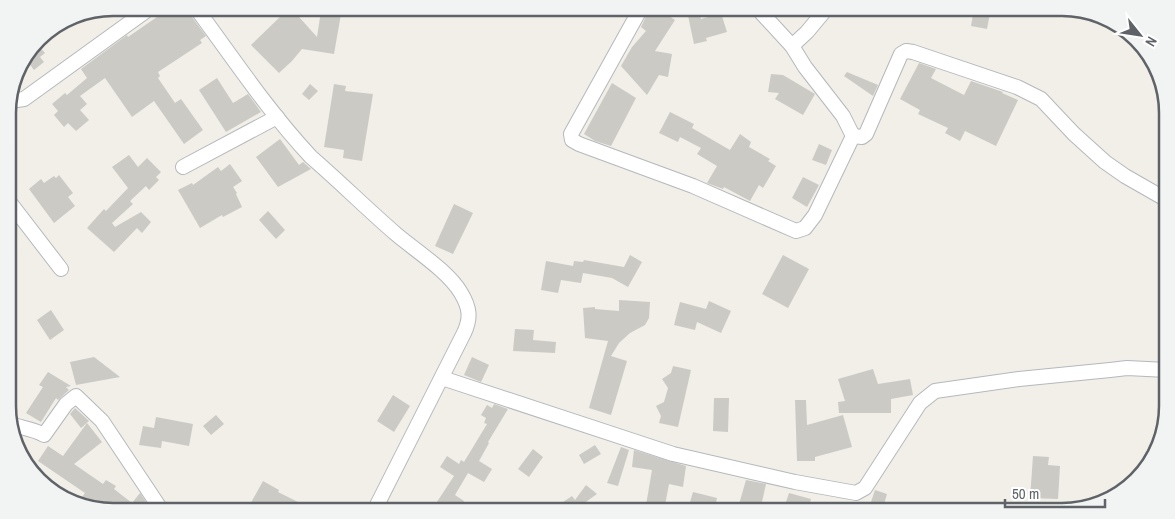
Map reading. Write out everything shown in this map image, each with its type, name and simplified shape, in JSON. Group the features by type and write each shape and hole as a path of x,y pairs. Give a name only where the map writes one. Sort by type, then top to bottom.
{"street":[{"path":"17,100 24,99 139,16"},
{"path":"202,16 277,116 311,157 395,233 447,276 461,293 468,307 469,323 379,503"},
{"path":"637,16 571,134 572,140 575,142 693,186 796,230 805,228 815,215 853,136"},
{"path":"764,16 792,46 805,68 843,116 853,136"},
{"path":"792,46 820,16"},
{"path":"853,136 866,134 901,54 906,51 913,52 1031,93 1046,104 1074,134 1105,162 1159,195"},
{"path":"183,167 277,116"},
{"path":"16,210 61,269"},
{"path":"442,378 673,454 795,482 856,493 865,488 920,403 935,391 1019,379 1127,368 1159,370"},
{"path":"19,427 36,430 44,435 66,404 76,396 102,421 156,503"}],"building":[{"path":"158,16 191,16 206,36 200,40 202,43 158,72 160,76 158,78 175,103 181,99 203,130 184,144 154,101 132,117 105,78 80,96 87,104 80,110 89,120 76,131 68,123 64,127 54,115 58,111 52,104 65,93 67,95 87,78 81,69 127,35 128,37"},
{"path":"298,16 317,37 320,16 341,16 334,54 302,49 279,73 251,45 280,17"},
{"path":"646,16 669,16 675,20 655,51 672,54 668,77 659,75 647,95 621,66 632,47 646,31 641,27"},
{"path":"688,16 700,16 701,19 711,16 722,16 727,32 706,38 707,41 694,44"},
{"path":"973,16 989,16 987,29 971,26"},
{"path":"41,49 45,53 40,57 44,62 34,70 30,64"},
{"path":"919,63 936,69 931,78 964,95 971,81 1003,92 1018,100 996,146 965,131 960,141 945,133 948,128 918,114 920,110 900,99"},
{"path":"847,72 878,85 873,96 844,76"},
{"path":"771,74 783,75 815,94 803,115 775,99 779,93 768,92"},
{"path":"217,78 233,103 248,94 261,112 226,132 199,90"},
{"path":"612,83 636,98 611,146 595,141 584,134"},
{"path":"310,84 318,91 309,100 302,94"},
{"path":"334,84 346,86 345,91 373,94 362,161 343,158 344,150 324,147"},
{"path":"670,112 694,124 692,128 730,150 740,134 751,142 749,147 770,159 768,161 776,166 763,188 759,185 750,201 724,187 723,189 707,183 717,166 697,154 701,148 680,137 678,142 659,133"},
{"path":"280,139 299,165 303,162 311,169 278,187 256,157"},
{"path":"819,144 832,150 826,165 812,160"},
{"path":"129,155 138,167 147,158 161,172 156,177 159,180 149,190 146,186 130,201 133,204 112,223 115,227 141,212 151,222 142,233 137,228 114,252 87,228 104,209 106,211 128,188 112,167"},
{"path":"230,164 242,181 233,187 242,207 223,217 222,215 200,228 178,190 192,183 193,185 218,167 221,171"},
{"path":"59,175 73,193 68,197 75,206 54,223 29,189 41,179 44,183"},
{"path":"803,177 819,185 807,207 792,198"},
{"path":"454,204 473,213 453,254 435,246"},
{"path":"268,211 285,230 276,239 259,220"},
{"path":"630,255 642,262 628,287 612,278 583,273 581,283 561,280 558,293 541,290 546,261 573,266 574,261 583,262 584,260 624,267"},
{"path":"783,255 809,269 788,308 762,294"},
{"path":"619,300 650,302 649,318 645,325 630,333 619,343 611,356 627,361 611,415 589,408 608,341 585,338 583,308 595,307 595,309 619,311"},
{"path":"709,301 731,311 721,333 697,322 695,330 674,325 680,302 706,309"},
{"path":"51,310 64,330 50,340 37,320"},
{"path":"515,329 534,330 533,340 556,342 555,353 513,351"},
{"path":"94,357 120,377 76,385 70,362"},
{"path":"472,357 489,365 481,382 464,375"},
{"path":"673,366 691,370 678,427 659,423 661,416 656,406 664,402 668,388 662,379 671,373"},
{"path":"873,369 878,384 910,379 913,395 891,399 891,413 839,413 838,402 845,401 838,379"},
{"path":"48,372 71,386 66,387 69,390 58,400 56,398 41,422 26,413 43,387 39,385"},
{"path":"393,395 410,406 394,432 377,421"},
{"path":"714,398 729,398 728,432 713,431"},
{"path":"795,400 806,400 807,425 843,415 852,447 815,457 815,461 797,461"},
{"path":"494,404 508,409 479,461 492,469 484,482 468,473 455,495 464,501 463,503 436,503 454,476 440,467 447,456 459,464 461,460 464,462 487,424 484,423 486,418 481,415 487,405 492,408"},
{"path":"75,408 89,421 81,428 70,414"},
{"path":"216,415 224,424 211,435 203,426"},
{"path":"156,417 193,424 189,446 162,441 161,448 139,445 143,426 154,428"},
{"path":"87,423 102,442 74,464 103,484 106,480 116,486 114,489 132,503 101,502 82,497 85,493 38,461 48,446 63,456"},
{"path":"595,445 601,454 584,464 579,455"},
{"path":"621,447 629,450 618,486 607,483"},
{"path":"533,449 543,457 529,477 518,469"},
{"path":"634,450 686,466 683,487 669,484 665,503 646,503 652,470 632,467"},
{"path":"1033,456 1049,457 1048,465 1060,466 1058,499 1030,498"},
{"path":"746,480 766,484 762,502 767,503 739,503"},
{"path":"263,481 279,490 278,492 300,503 251,503"},
{"path":"586,485 597,494 584,503 563,502 572,496 575,500"},
{"path":"875,490 887,494 884,503 871,503"},
{"path":"693,492 717,498 716,503 690,502"},
{"path":"140,493 147,503 132,503"},
{"path":"789,493 811,499 810,503 786,503"}]}
